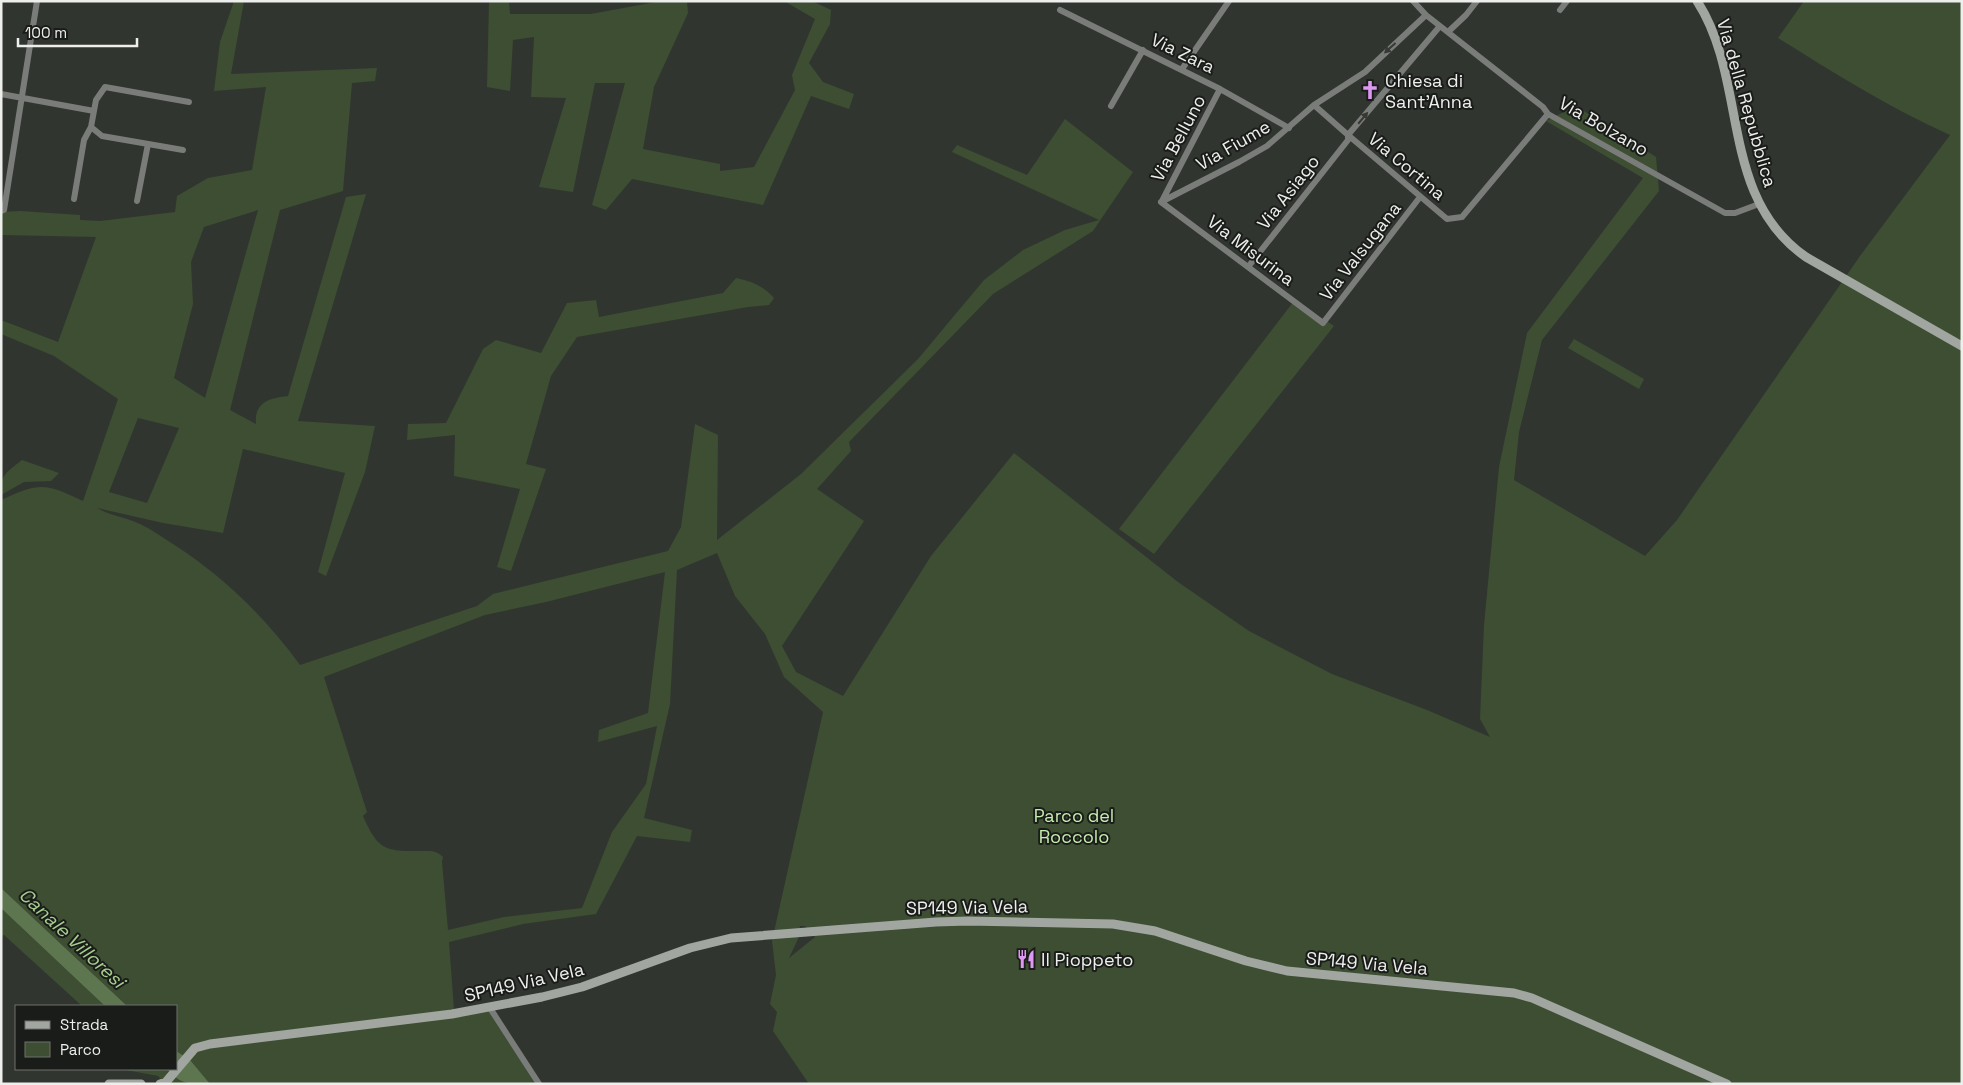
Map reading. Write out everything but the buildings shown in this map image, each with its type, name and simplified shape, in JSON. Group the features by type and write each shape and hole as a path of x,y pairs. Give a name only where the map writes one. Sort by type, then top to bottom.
{"street":[{"path":"1,211 4,210 37,1"},
{"path":"1182,70 1229,1"},
{"name":"Via Bolzano","path":"1413,1 1426,15 1543,107 1548,114 1726,213 1735,214 1759,204"},
{"path":"1448,32 1466,15 1477,1"},
{"path":"1560,10 1568,1"},
{"name":"Via della Repubblica","path":"1697,1 1708,21 1719,49 1746,171 1759,204 1786,240 1798,252 1962,346"},
{"name":"Via Zara","path":"1060,10 1220,89 1289,128"},
{"name":"Via Fiume","path":"1161,202 1267,146 1314,105 1365,72 1426,15"},
{"name":"Via Asiago","path":"1248,267 1348,140 1348,135 1440,26"},
{"path":"1111,106 1143,50"},
{"path":"74,199 84,140 91,127 96,100 105,87 189,102"},
{"name":"Via Belluno","path":"1161,202 1220,89"},
{"path":"1,94 94,111"},
{"name":"Via Cortina","path":"1314,105 1447,219 1462,217 1548,114"},
{"path":"91,127 102,136 183,150"},
{"path":"137,200 148,144"},
{"name":"Via Valsugana","path":"1323,323 1420,197"},
{"name":"Via Misurina","path":"1161,202 1323,323"},
{"name":"SP149 Via Vela","path":"178,1067 195,1048 210,1044 490,1008 576,989 690,948 731,938 936,922 1099,922 1155,932 1246,961 1287,971 1514,993 1532,998 1727,1084"},
{"path":"490,1008 539,1084"},
{"name":"SP149 Via Vela","path":"163,1083 175,1070"},
{"path":"109,1084 129,1082 141,1084"}],"green space":[{"name":"Parco del Roccolo","path":"234,1 244,1 231,74 377,68 375,81 352,83 343,191 280,210 230,410 256,424 258,411 264,402 288,396 346,197 366,194 298,421 375,426 365,472 326,576 318,572 345,473 243,449 223,533 163,523 97,508 148,528 191,556 226,584 258,614 300,665 477,606 493,594 668,551 681,527 695,424 718,435 717,540 801,474 918,359 984,280 1023,250 1065,230 1099,220 952,152 957,145 1027,175 1065,119 1133,172 1093,231 993,294 849,442 851,451 817,489 864,521 782,646 796,672 843,696 931,556 1014,453 1178,582 1249,631 1332,674 1427,710 1490,737 1480,719 1484,625 1499,467 1527,333 1643,178 1546,121 1576,106 1656,157 1659,191 1542,340 1519,432 1514,480 1645,556 1677,520 1860,256 1950,135 1884,102 1778,38 1804,1 1962,1 1962,1084 809,1084 773,1031 777,1012 770,1004 776,975 772,941 823,712 784,677 765,634 735,596 717,553 677,570 670,704 644,818 692,830 690,842 637,836 596,914 523,924 449,942 454,1010 485,1004 535,1084 163,1084 165,1083 158,1076 126,1070 178,1070 178,1005 81,1005 4,935 1,936 1,500 25,490 42,487 60,491 83,501 118,399 54,356 1,334 1,320 58,342 96,237 1,235 1,212 20,211 80,215 80,220 100,221 175,212 177,196 208,178 252,170 266,87 214,91 220,42","holes":["258,210 205,398 174,378 193,304 191,262 204,227","138,418 179,428 147,503 109,492","665,572 648,713 599,730 598,742 657,726 646,784 612,832 582,908 504,917 448,930 443,857 432,851 393,850 380,843 374,837 363,816 367,812 324,677 485,615 546,602","800,926 805,926 815,937 789,958 798,939"]},
{"path":"489,1 509,1 510,14 591,14 661,1 687,1 688,13 654,87 643,149 720,164 720,171 754,167 795,90 792,75 815,19 784,1 812,1 831,10 830,24 809,63 823,82 854,94 849,109 811,96 763,205 632,179 606,210 592,205 625,83 595,83 573,192 539,187 566,98 531,97 534,37 513,40 510,91 487,87"},
{"path":"736,278 757,285 774,298 769,305 577,337 551,376 526,464 546,469 511,571 497,567 520,489 454,476 455,435 407,440 408,424 446,423 483,349 496,340 541,353 567,303 596,300 599,317 723,293"},
{"path":"1294,301 1322,323 1325,320 1334,326 1154,554 1119,529"},
{"path":"1574,339 1644,379 1639,389 1568,348"},
{"path":"22,460 59,473 51,481 24,482 1,495 3,478"}],"shaded area":[{"path":"1,888 126,1005 104,1005 1,908"},
{"path":"178,1052 190,1060 210,1084 181,1081 168,1070 178,1070"}],"place":[{"name":"Chiesa di Sant'Anna","path":"1370,90"},
{"name":"Il Pioppeto","path":"1026,959"}],"water label":[{"name":"Canale Villoresi","path":"72,938"}]}
